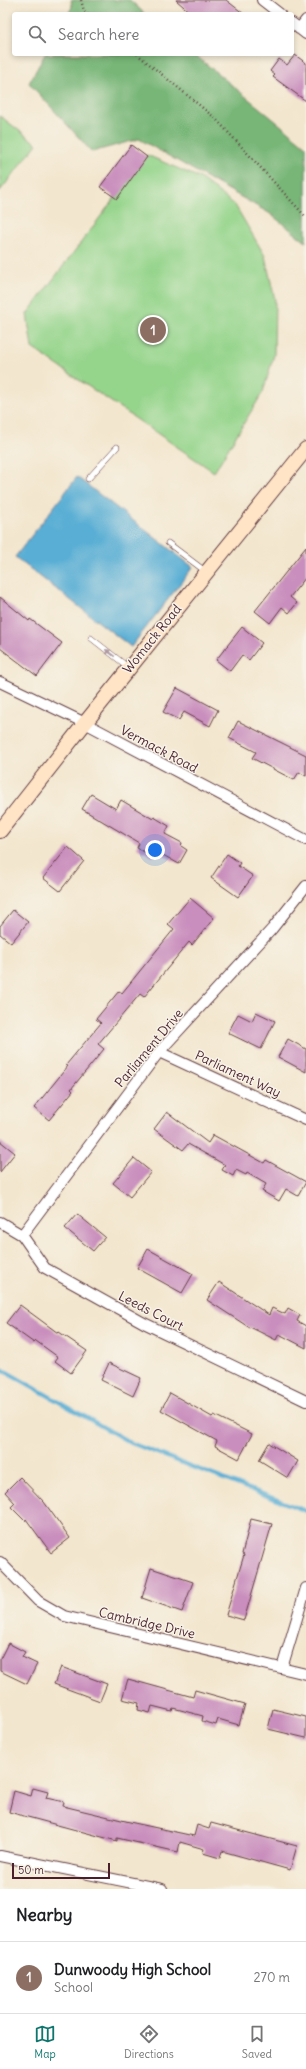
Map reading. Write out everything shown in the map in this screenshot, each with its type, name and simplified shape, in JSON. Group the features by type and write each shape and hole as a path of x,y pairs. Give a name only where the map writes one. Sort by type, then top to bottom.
{"street":[{"path":"262,0 277,12"},
{"path":"299,29 306,20"},
{"name":"Womack Road","path":"0,831 129,667 306,449"},
{"name":"Vermack Road","path":"0,682 85,723 306,840"},
{"name":"Parliament Drive","path":"22,1235 159,1052 272,929 306,886"},
{"name":"Parliament Way","path":"159,1052 306,1120"},
{"name":"Leeds Court","path":"0,1222 22,1235 45,1268 144,1323 306,1401"},
{"name":"Cambridge Drive","path":"0,1562 38,1602 64,1616 306,1674"},
{"path":"282,1668 306,1588"},
{"path":"0,1856 162,1889"}],"lane":[{"path":"88,479 117,447"},
{"path":"168,543 206,572"},
{"path":"91,638 129,667"}],"path":[{"path":"81,0 85,12"},
{"path":"139,56 215,118 306,217"}],"green space":[{"path":"71,0 130,0 143,12 69,12 72,7"},
{"path":"44,56 196,56 306,146 306,242 269,213 139,139 92,152 29,83"},
{"path":"0,116 37,144 0,191"},
{"path":"147,155 200,178 235,205 265,256 275,300 274,355 263,392 214,472 32,348 27,314"}],"water":[{"path":"77,477 193,567 131,647 15,557"}],"building":[{"path":"176,0 226,0 241,12 190,12"},
{"path":"295,55 306,63 306,101 273,77 275,75 270,71 279,59 287,65"},
{"path":"131,145 147,157 117,199 100,187"},
{"path":"306,547 306,577 290,597 297,603 289,613 282,607 270,623 255,611"},
{"path":"0,597 29,621 30,619 62,643 37,676 0,648"},
{"path":"242,627 262,643 249,660 242,655 230,671 216,660"},
{"path":"177,688 218,710 210,726 184,712 179,720 163,712"},
{"path":"238,721 306,755 306,776 299,772 294,780 252,758 256,752 229,738"},
{"path":"91,794 116,809 121,800 153,819 154,817 169,826 165,834 182,843 181,846 187,850 179,864 156,851 153,857 137,848 139,843 82,809"},
{"path":"68,847 84,861 60,891 43,878"},
{"path":"227,854 240,863 238,866 253,876 238,897 211,878"},
{"path":"190,898 214,918 192,945 189,942 144,997 140,994 98,1044 104,1049 71,1089 73,1091 49,1120 34,1108 68,1066 66,1065 101,1023 96,1019 119,991 122,993 174,929 168,924"},
{"path":"13,910 28,922 11,943 0,934 0,926"},
{"path":"256,1012 275,1021 261,1049 228,1033 238,1014 252,1021"},
{"path":"288,1039 306,1049 306,1072 278,1057"},
{"path":"167,1112 208,1143 213,1135 264,1163 266,1160 306,1182 298,1196 286,1189 279,1201 262,1191 266,1184 247,1173 246,1175 236,1170 233,1176 222,1170 225,1165 188,1144 183,1150 154,1129"},
{"path":"0,1141 15,1153 0,1172"},
{"path":"134,1158 151,1172 130,1197 113,1183"},
{"path":"77,1214 105,1237 93,1251 65,1228"},
{"path":"148,1249 193,1274 182,1293 137,1268"},
{"path":"219,1282 269,1315 272,1308 285,1314 288,1308 300,1315 297,1321 306,1326 306,1348 279,1334 276,1340 250,1328 207,1300"},
{"path":"20,1305 58,1333 59,1332 87,1351 71,1373 55,1361 58,1357 36,1341 34,1343 6,1323"},
{"path":"109,1363 141,1378 133,1396 101,1380"},
{"path":"170,1393 212,1417 214,1415 252,1434 239,1459 215,1446 217,1441 161,1410"},
{"path":"269,1443 298,1461 288,1478 259,1460"},
{"path":"20,1477 44,1502 70,1538 51,1553 26,1519 25,1521 11,1507 15,1503 5,1492"},
{"path":"251,1519 272,1524 244,1620 226,1615 244,1555 242,1554"},
{"path":"151,1568 193,1582 182,1612 142,1598"},
{"path":"8,1643 25,1652 22,1657 37,1664 27,1684 0,1671 0,1659"},
{"path":"61,1667 107,1684 100,1701 54,1684"},
{"path":"128,1679 193,1697 195,1690 245,1704 239,1725 218,1719 216,1725 202,1721 203,1716 173,1708 172,1711 152,1706 150,1713 138,1710 139,1703 122,1699"},
{"path":"273,1709 306,1717 306,1738 268,1729"},
{"path":"33,1788 48,1792 46,1798 64,1802 63,1806 134,1823 194,1836 197,1825 209,1829 211,1823 297,1846 290,1870 222,1851 220,1858 203,1853 204,1849 180,1842 178,1852 117,1838 117,1841 9,1812 14,1791 31,1796"}],"waterway":[{"path":"0,1368 131,1443 306,1511"}],"place":[{"name":"Dunwoody High School","path":"153,330"}]}
